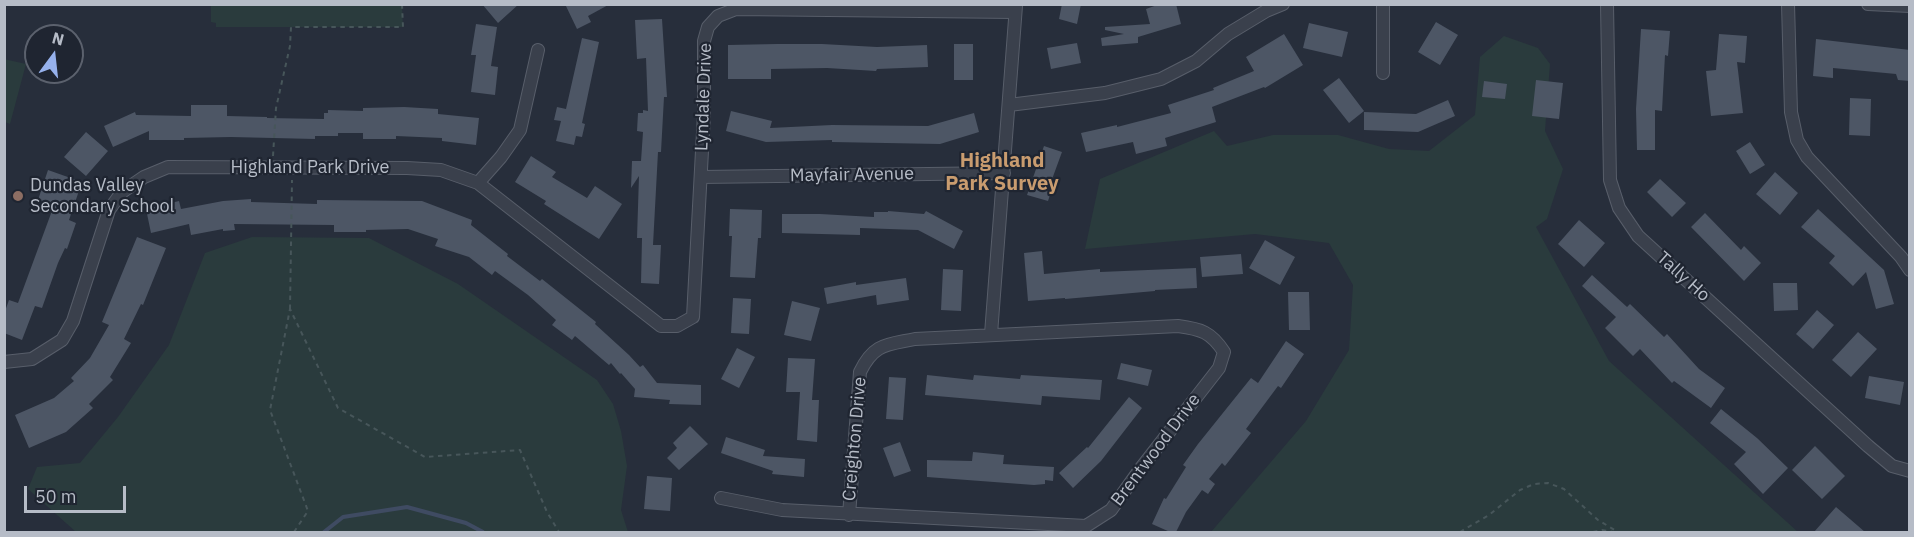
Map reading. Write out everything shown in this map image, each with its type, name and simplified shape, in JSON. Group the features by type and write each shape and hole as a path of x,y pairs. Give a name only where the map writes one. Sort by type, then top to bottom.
{"street":[{"path":"1009,105 1105,93 1161,79 1196,61 1227,34 1282,4"},
{"path":"1383,4 1383,73"},
{"name":"Tally Ho","path":"1607,4 1610,180 1619,208 1638,236 1851,431 1892,466 1910,471"},
{"path":"1788,4 1791,112 1797,140 1807,157 1901,257 1910,270"},
{"path":"1868,4 1910,6"},
{"path":"991,334 1015,8"},
{"name":"Lyndale Drive","path":"677,326 693,317 704,114 704,41 708,27 718,16 736,9 1015,8"},
{"path":"478,183 501,157 520,130 538,50"},
{"name":"Highland Park Drive","path":"4,362 32,360 62,340 73,321 109,210 122,192 144,177 168,167 441,170 478,183 661,326 677,326"},
{"name":"Mayfair Avenue","path":"701,177 1004,173"},
{"name":"Brentwood Drive","path":"721,498 782,510 1086,526 1111,510 1219,368 1224,351 1215,339 1198,328 1178,326 991,334"},
{"name":"Creighton Drive","path":"849,515 860,372 867,358 878,348 915,339 991,334"}],"path":[{"path":"273,167 276,108 290,46 291,27 403,27 402,4"},
{"path":"292,168 290,309 270,410 308,511 294,532"},
{"path":"290,309 338,408 425,457 520,450 547,512 559,532"},
{"path":"1460,532 1489,515 1520,490 1534,484 1548,483 1564,489 1598,520 1618,532"},
{"path":"1593,532 1602,530 1612,532"}],"shaded area":[{"path":"211,5 402,5 403,27 216,27 216,23 211,22"},
{"path":"1504,36 1538,48 1550,64 1545,131 1563,169 1547,219 1536,227 1609,361 1798,532 1211,532 1306,421 1349,350 1353,285 1329,243 1255,234 1085,249 1100,179 1214,131 1227,146 1273,135 1338,135 1389,149 1429,151 1475,115 1480,57"},
{"path":"4,59 24,64 10,124 5,122"},
{"path":"252,237 369,238 458,284 597,380 613,404 621,431 627,466 621,510 628,532 76,532 28,489 37,467 80,463 118,417 169,345 205,253"}],"building":[{"path":"482,4 519,4 498,23"},
{"path":"565,4 610,4 588,16 591,22 577,29"},
{"path":"1062,4 1081,4 1077,24 1059,19"},
{"path":"1160,4 1176,4 1181,24 1138,37 1138,43 1102,46 1101,38 1124,34 1105,30 1105,27 1150,24 1146,9"},
{"path":"662,19 667,97 664,97 661,152 658,152 653,245 661,245 659,284 641,283 642,238 637,238 639,176 631,188 632,161 641,161 643,132 637,131 638,113 643,113 643,110 648,111 646,58 637,59 635,20"},
{"path":"1436,22 1458,35 1440,65 1418,52"},
{"path":"1309,23 1348,32 1342,57 1303,48"},
{"path":"476,24 497,27 491,66 498,67 495,95 471,92 476,55 471,55"},
{"path":"1641,29 1670,31 1668,56 1665,55 1662,111 1655,110 1655,150 1637,150 1636,109"},
{"path":"1284,34 1303,65 1265,88 1212,107 1216,122 1165,138 1167,146 1136,154 1133,142 1086,152 1081,133 1117,125 1117,127 1171,113 1168,105 1214,90 1213,88 1254,71 1246,57"},
{"path":"1719,34 1747,36 1745,63 1737,62 1743,113 1711,116 1706,71 1716,70"},
{"path":"582,38 599,42 582,123 585,124 582,137 576,136 574,145 556,141 561,121 554,120 557,107 566,109"},
{"path":"1816,39 1910,50 1910,81 1898,80 1896,74 1833,68 1833,78 1813,76"},
{"path":"1077,43 1081,63 1051,69 1047,48"},
{"path":"954,44 973,44 973,80 954,80"},
{"path":"728,45 877,47 927,45 928,67 877,69 876,71 827,68 771,69 771,79 728,79"},
{"path":"1339,78 1364,111 1349,123 1323,90"},
{"path":"1536,80 1563,83 1559,119 1532,116"},
{"path":"1484,81 1507,84 1505,99 1482,97"},
{"path":"1850,98 1871,99 1870,136 1849,135"},
{"path":"1448,100 1455,116 1418,132 1364,130 1364,112 1416,114"},
{"path":"191,105 227,105 227,116 267,118 324,119 324,113 328,113 328,110 363,111 363,108 404,107 438,109 438,114 479,118 476,145 442,141 442,138 396,136 396,139 363,139 363,133 338,133 338,136 315,136 315,139 231,137 149,140 149,131 113,147 104,126 135,112 136,115 191,116"},
{"path":"731,111 772,121 770,128 832,125 928,126 974,113 979,132 940,144 832,142 832,140 766,142 726,131"},
{"path":"86,132 108,151 86,176 64,157"},
{"path":"1750,142 1765,165 1750,174 1736,151"},
{"path":"1044,146 1062,152 1051,182 1054,183 1048,201 1027,195"},
{"path":"531,156 556,172 552,177 587,198 595,186 622,204 599,239 544,204 546,201 515,182"},
{"path":"48,170 82,182 69,220 76,223 67,249 65,248 58,263 42,308 35,306 22,340 4,333 4,314 9,300 18,303 53,208 37,203"},
{"path":"1775,172 1798,193 1780,215 1756,194"},
{"path":"1660,179 1686,203 1672,217 1647,192"},
{"path":"251,199 251,202 317,204 317,200 422,201 472,220 471,225 508,254 507,256 540,281 542,279 596,322 595,324 640,367 643,365 657,383 701,385 701,405 669,404 670,400 634,397 635,389 611,363 609,365 575,336 572,340 552,325 556,320 528,295 495,271 492,275 469,257 435,246 438,239 408,229 334,232 334,225 234,224 235,230 223,231 223,229 191,235 189,224 151,233 146,209 179,201 181,209 223,201"},
{"path":"730,209 762,210 761,238 758,238 755,278 730,277 732,236 729,236"},
{"path":"1818,209 1884,270 1894,304 1876,309 1866,272 1853,286 1829,263 1835,256 1801,227"},
{"path":"926,211 963,231 954,249 918,230 860,228 860,235 782,233 782,214 874,217 874,212 924,214"},
{"path":"1705,213 1741,250 1744,246 1761,263 1744,281 1691,227"},
{"path":"1579,220 1605,243 1584,267 1558,244"},
{"path":"137,237 166,248 143,305 141,304 124,339 131,343 110,377 113,380 89,404 93,408 66,432 29,448 15,415 54,398 74,381 71,378 90,358 109,325 102,322"},
{"path":"1265,240 1295,257 1280,285 1249,268"},
{"path":"1042,251 1044,274 1100,269 1100,272 1196,268 1197,288 1028,301 1024,253"},
{"path":"1241,254 1243,274 1202,277 1200,257"},
{"path":"943,269 963,270 961,311 941,310"},
{"path":"1592,275 1627,307 1630,304 1664,337 1667,334 1699,369 1725,388 1711,408 1674,381 1672,383 1640,349 1633,356 1605,328 1616,317 1582,286"},
{"path":"906,278 909,300 877,305 876,295 827,304 824,288 856,282 856,285"},
{"path":"1773,283 1797,283 1798,310 1774,311"},
{"path":"1288,292 1309,292 1310,330 1289,330"},
{"path":"733,298 751,299 749,334 731,333"},
{"path":"792,301 820,308 811,341 784,335"},
{"path":"1817,310 1834,325 1813,349 1796,334"},
{"path":"1858,332 1877,349 1851,377 1832,360"},
{"path":"1286,341 1304,354 1281,388 1278,386 1246,429 1251,433 1225,466 1222,463 1209,479 1215,484 1208,494 1202,490 1186,512 1176,532 1170,532 1152,524 1164,498 1166,499 1186,467 1183,465 1198,444 1251,378 1258,383"},
{"path":"737,348 755,357 739,388 721,379"},
{"path":"788,358 815,359 812,400 819,400 817,442 797,440 800,392 786,392"},
{"path":"1121,363 1152,370 1148,386 1117,379"},
{"path":"927,375 973,380 974,375 1020,379 1021,375 1102,380 1100,400 1042,396 1041,405 925,395"},
{"path":"1869,376 1904,382 1900,405 1865,398"},
{"path":"889,377 906,378 903,420 886,419"},
{"path":"1129,397 1142,408 1101,461 1073,488 1059,473 1088,448"},
{"path":"1721,409 1757,438 1788,468 1763,494 1734,464 1746,452 1710,423"},
{"path":"690,426 708,444 679,470 667,458 677,448 673,443"},
{"path":"726,437 765,450 763,456 805,459 804,477 772,474 773,471 721,453"},
{"path":"900,442 911,471 894,477 883,448"},
{"path":"1815,446 1845,476 1822,499 1792,470"},
{"path":"973,452 1004,455 1003,464 1054,467 1053,481 1045,480 1045,484 1034,485 927,477 927,460 972,461"},
{"path":"647,476 672,478 670,511 644,509"},
{"path":"1836,507 1865,532 1814,532"}],"waterway":[{"path":"324,532 343,517 407,507 466,523 483,532"}],"place":[{"name":"Dundas Valley Secondary School","path":"18,196"}],"district":[{"name":"Highland Park Survey","path":"1002,172"}]}
